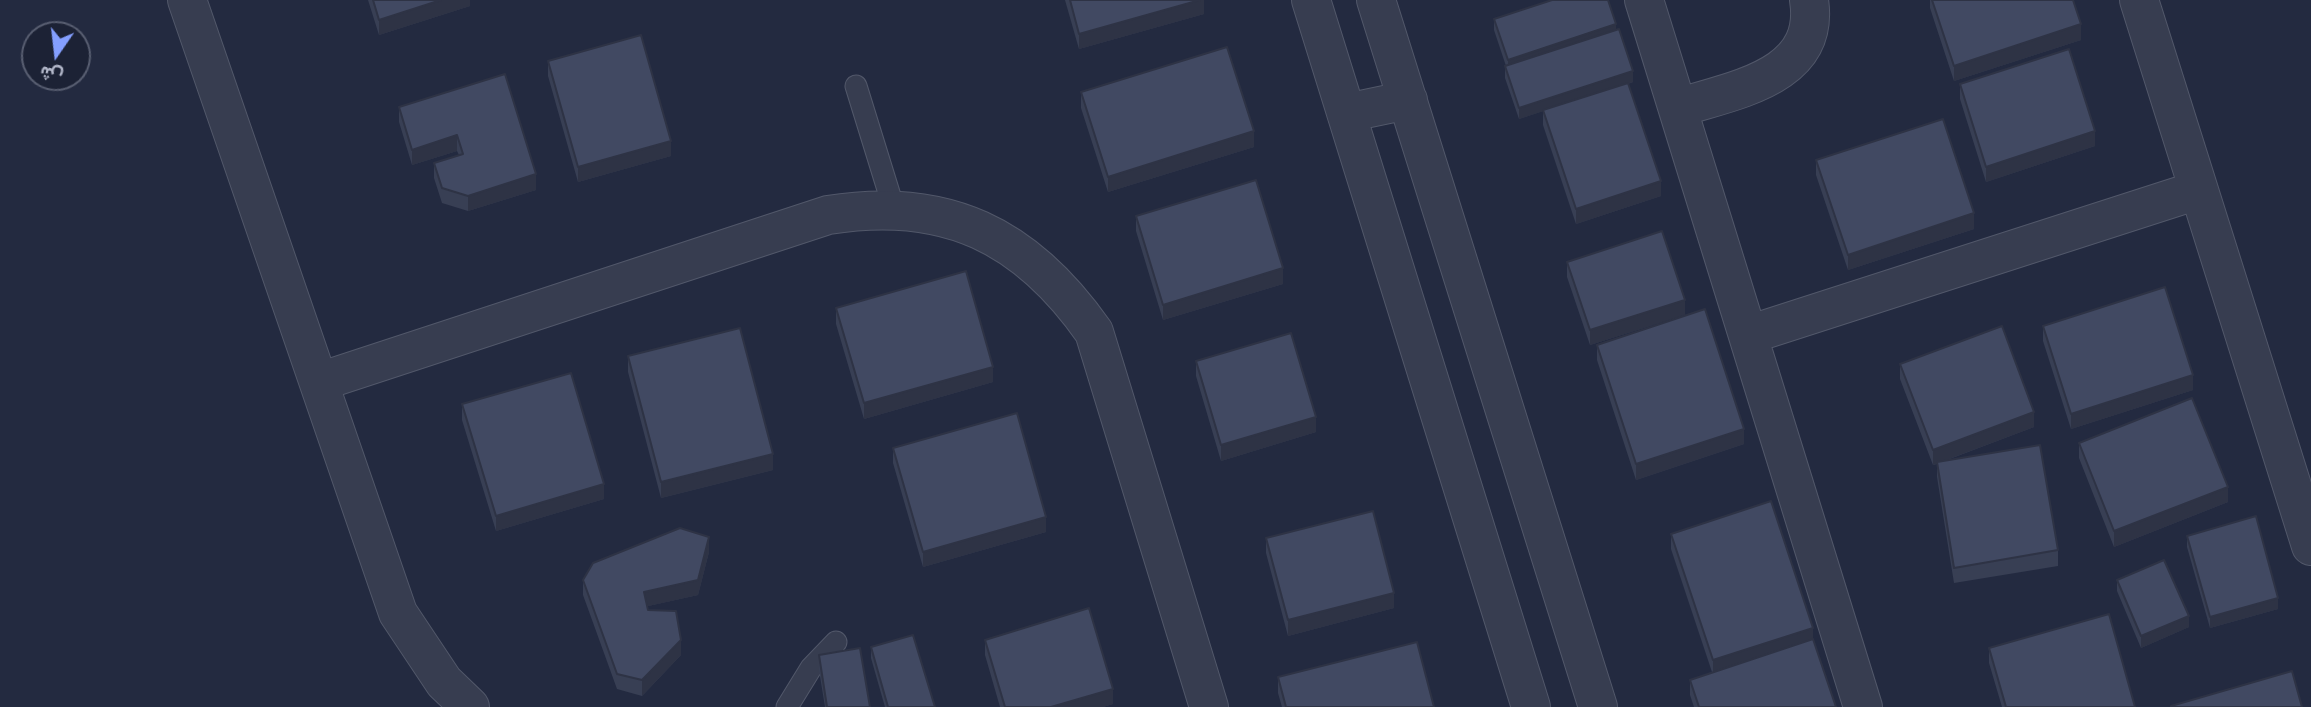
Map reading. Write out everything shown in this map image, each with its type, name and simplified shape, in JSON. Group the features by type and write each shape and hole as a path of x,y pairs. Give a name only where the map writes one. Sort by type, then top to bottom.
{"street":[{"path":"187,0 398,613 444,682 470,707"},
{"path":"1311,0 1531,707"},
{"path":"1376,0 1598,707"},
{"path":"1644,0 1863,707"},
{"path":"1678,108 1771,78 1789,64 1802,47 1810,25 1809,0"},
{"path":"2139,0 2311,546"},
{"path":"1346,113 1408,100"},
{"path":"1748,335 2198,190"},
{"path":"318,382 828,215 894,209 974,227 1010,246 1042,269 1070,299 1094,332 1209,707"}],"lane":[{"path":"856,86 894,209"},
{"path":"787,707 811,668 836,642"}],"building":[{"path":"373,0 441,0 379,20"},
{"path":"1070,0 1200,0 1079,34"},
{"path":"1552,0 1608,0 1616,24 1508,60 1494,19"},
{"path":"1932,0 2073,0 2081,24 1954,66"},
{"path":"1619,29 1633,71 1519,108 1505,66"},
{"path":"641,35 671,141 578,167 548,61"},
{"path":"1227,47 1254,131 1108,177 1081,92"},
{"path":"2069,49 2095,131 1986,167 1960,84"},
{"path":"505,74 536,174 468,196 442,188 434,163 463,154 457,135 412,150 399,107"},
{"path":"1628,83 1661,181 1576,209 1543,110"},
{"path":"1943,119 1974,213 1848,255 1816,160"},
{"path":"1256,180 1283,268 1163,305 1136,216"},
{"path":"1662,231 1685,300 1590,330 1567,262"},
{"path":"966,271 993,367 864,403 836,308"},
{"path":"2165,287 2193,375 2071,414 2043,326"},
{"path":"1705,309 1744,429 1636,464 1597,345"},
{"path":"2002,326 2034,412 1933,450 1900,364"},
{"path":"740,328 773,454 661,482 628,356"},
{"path":"1291,333 1316,417 1221,445 1196,361"},
{"path":"571,373 604,484 496,516 462,404"},
{"path":"2192,398 2228,487 2114,531 2079,443"},
{"path":"1017,413 1046,517 923,552 893,448"},
{"path":"2040,445 2058,550 1954,568 1937,462"},
{"path":"1771,501 1813,628 1713,660 1671,534"},
{"path":"1373,511 1394,593 1288,620 1266,538"},
{"path":"2256,516 2278,598 2210,617 2187,536"},
{"path":"680,528 709,537 698,580 644,592 648,610 676,611 681,640 642,680 617,674 583,580 593,563"},
{"path":"2164,560 2189,616 2141,636 2117,580"},
{"path":"1089,608 1113,689 1051,707 1005,707 985,640"},
{"path":"2109,614 2135,707 2006,707 1989,648"},
{"path":"913,635 935,707 888,707 871,647"},
{"path":"1813,639 1836,707 1699,707 1690,680"},
{"path":"1417,642 1434,707 1286,707 1278,677"},
{"path":"860,648 870,707 827,707 819,655"},
{"path":"2292,671 2302,707 2171,707 2171,706"}]}
